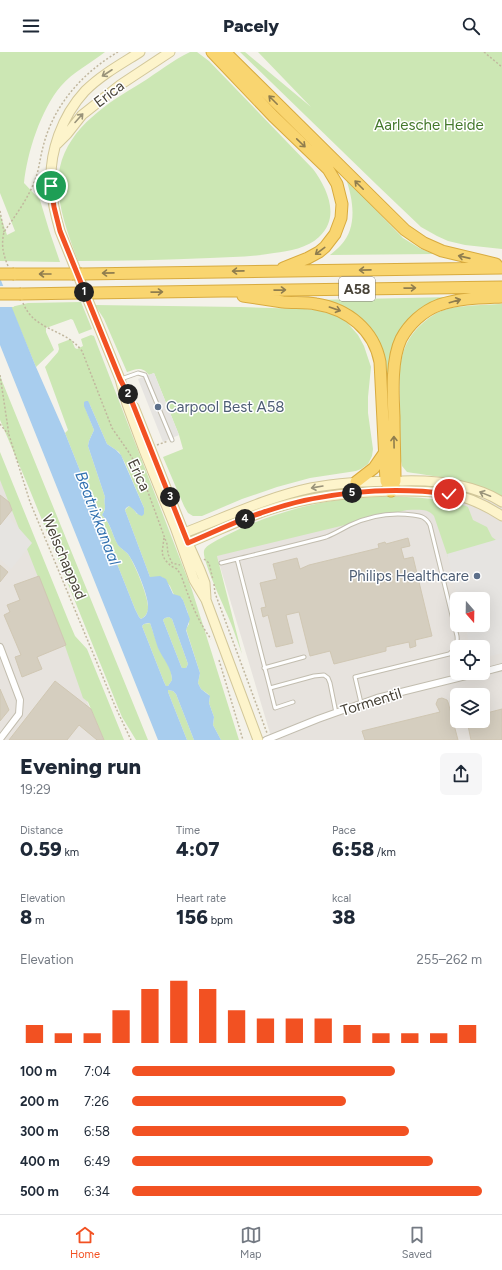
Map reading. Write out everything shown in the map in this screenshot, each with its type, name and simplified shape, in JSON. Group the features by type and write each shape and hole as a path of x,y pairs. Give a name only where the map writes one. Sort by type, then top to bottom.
{"highway":[{"name":"A58","path":"212,52 273,116 328,169 337,184 340,193 342,204 340,218 335,234 330,241 325,247 314,255 277,271"},
{"name":"A58","path":"225,52 405,230 424,243 442,252 502,267"},
{"name":"A58","path":"10,272 77,274 502,267"},
{"name":"A58","path":"0,294 23,296 85,293 502,287"},
{"name":"A58","path":"213,291 283,302 324,306 340,310 361,325 373,341 379,355 385,452 391,484"},
{"path":"391,484 394,366 400,340 416,319 438,306 462,299 502,297"},
{"path":"356,482 374,468 385,452"}],"main road":[{"name":"Erica","path":"140,52 102,76 86,90 74,105 57,136 57,144 51,168 51,186 57,219 89,305 120,379 132,402 184,539 194,580 206,600 258,740"},
{"name":"Erica","path":"57,144 82,115 120,85 170,52"},
{"path":"184,539 297,502 391,484 429,481 448,483 466,487 502,502"},
{"path":"184,539 257,505 285,495 310,489 356,482 391,484 418,491 449,494 478,502 502,516"}],"street":[{"path":"0,647 20,700 21,707 19,714 0,739"},
{"path":"490,670 502,667"},
{"name":"Tormentil","path":"268,740 336,712 377,698 450,680"}],"lane":[{"path":"120,379 138,373 145,375 172,440"},
{"path":"221,563 326,536 355,523 380,516 406,514 422,517 428,521 457,636 457,644 449,654 355,677 361,704"},
{"path":"237,559 275,708 293,702"},
{"path":"264,668 304,657"},
{"path":"270,688 314,676 324,675 328,678 330,683 336,712"}],"path":[{"path":"484,52 502,67"},
{"path":"0,212 4,232 2,247 10,272"},
{"name":"Erica","path":"23,296 31,317 42,326 69,339 82,351 112,428 141,472 164,536 162,553 165,560 177,569 181,575 197,616 203,628 212,640"},
{"name":"Welschappad","path":"0,375 9,435 30,502 115,706 131,740"},
{"path":"0,424 9,435"},
{"path":"212,573 215,594 268,740"},
{"path":"219,660 243,740"}],"shaded area":[{"name":"Carpool Best A58","path":"154,373 179,435 163,442 138,379"},
{"path":"0,474 102,740 0,740"},
{"path":"502,496 502,740 272,740 216,553 421,505"},
{"path":"8,516 32,543 11,569 0,559 0,525"},
{"name":"Philips Healthcare","path":"502,538 502,653 490,656 490,640 468,640 467,632 490,632 490,592 456,592 447,554"}],"green space":[{"path":"0,52 105,52 71,76 61,86 41,119 28,158 24,183 40,200 60,262 0,261 0,214 7,235 15,231 0,193"},
{"path":"190,52 197,52 209,61 313,169 323,185 330,203 329,221 326,229 315,241 309,244 292,250 266,254 242,257 128,261 78,261 63,215 58,190 60,167 65,153 81,128 104,107"},
{"name":"Aarlesche Heide","path":"240,52 245,52 311,107 258,52 502,52 502,249 465,245 448,241 421,227"},
{"path":"346,179 403,238 421,249 434,254 330,255 346,238 352,221 351,195"},
{"path":"451,297 401,337 389,446 388,399 385,364 372,334 313,300"},
{"path":"81,302 92,329 79,334 73,320 71,319 46,328 46,332 54,350 36,367 11,307 28,303"},
{"path":"502,304 502,497 491,491 468,483 407,472 402,466 401,461 400,369 404,349 409,340 424,322 441,311 465,306"},
{"path":"95,305 304,309 316,310 335,315 345,320 358,335 364,346 371,367 368,413 373,449 372,456 368,464 356,471 310,478 277,487 242,499 202,516 193,516 188,513 184,506 163,457 183,449 179,435 154,373 149,375 141,369 127,372 104,319"},
{"path":"91,335 94,336 192,590 239,740 221,740 213,725 214,717 209,703 210,697 201,689 198,683 200,673 186,629 189,624 188,613 182,598 174,595 170,586 162,577 150,577 125,510 129,506 132,507 137,514 144,508 119,452 107,444 90,405 84,402 94,430 88,446 105,497 105,509 102,515 109,525 117,543 131,558 141,581 147,598 148,610 146,615 141,619 135,609 65,433 68,430 45,367 58,352 58,344 71,339 75,348 77,349 83,346 81,339"},
{"path":"0,376 148,740 136,740 122,717 0,420"},
{"path":"0,452 75,636 87,649 124,740 104,740 88,702 83,698 65,646 0,480"},
{"path":"354,498 420,498 466,506 468,507 473,520 487,527 492,537 500,543 450,563 432,513 418,510 407,510 217,556 242,654 209,572 204,556 205,549 210,544 225,536 261,520 298,508"},
{"path":"169,617 172,619 188,664 186,668 182,668 181,666 163,620"},
{"path":"150,623 159,649 171,670 172,680 168,686 166,686 164,682 142,626"},
{"path":"168,690 173,691 176,694 194,740 187,740"}],"water":[{"name":"Beatrixkanaal","path":"0,278 36,367 65,433 135,609 141,619 148,611 148,602 140,579 130,557 118,545 109,525 102,515 105,510 105,497 88,446 94,430 84,406 84,402 88,401 107,444 121,455 144,508 144,514 142,516 136,513 129,506 125,510 150,577 160,576 166,579 173,594 180,596 183,600 190,619 186,630 200,673 198,683 201,689 210,696 209,703 214,717 213,725 221,740 194,740 176,694 173,691 168,690 187,740 158,740 0,345","holes":["169,617 172,619 188,664 186,668 182,668 181,666 163,620","150,623 158,648 171,671 172,680 168,686 166,686 164,682 142,626"]}],"pier":[{"path":"0,286 5,286 14,307 0,307"}],"building":[{"path":"0,495 9,502 12,510 0,525"},
{"path":"408,538 410,546 401,548 404,559 413,557 432,636 415,640 416,646 410,648 409,642 386,647 386,651 334,664 330,651 310,656 299,612 286,615 293,643 276,647 268,615 263,617 261,608 266,607 260,583 277,579 273,564 297,558 300,569 309,565 379,548 378,544 385,542 386,544"},
{"path":"0,565 8,572 0,582"},
{"path":"39,576 66,645 37,657 42,669 22,677 15,657 21,655 4,615 10,612 7,605 20,600 14,585"},
{"path":"55,681 91,709 104,740 97,740 79,725 67,740 9,740"},
{"path":"0,689 9,710 0,721"},
{"path":"442,698 448,702 450,710 450,728 455,728 458,740 365,740 362,731 440,712 436,704 438,699"},
{"path":"502,709 502,740 471,740 468,728 490,728 490,712"}],"place":[{"name":"Carpool Best A58","path":"158,407"},
{"name":"Philips Healthcare","path":"477,576"}],"route":[{"path":"51,186 60,231 120,379 132,402 151,447 188,543 260,513 297,502 326,496 391,491 418,491 449,494"}]}
